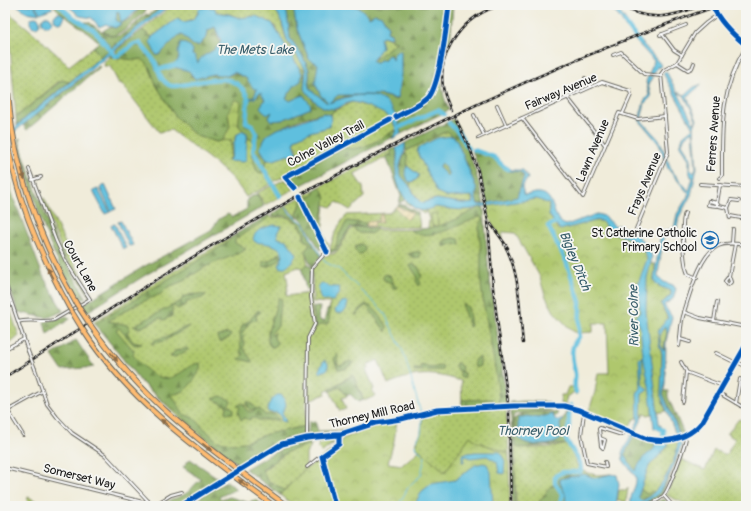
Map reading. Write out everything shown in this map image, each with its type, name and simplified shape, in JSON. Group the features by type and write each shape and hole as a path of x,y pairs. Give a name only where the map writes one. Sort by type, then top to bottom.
{"highway":[{"path":"5,48 12,127 27,192 41,232 56,266 76,303 120,366 156,404 198,440 287,506"},
{"path":"5,126 19,194 34,236 49,270 83,330 114,372 158,417 201,453 274,506"}],"street":[{"path":"712,5 717,15 736,38 746,46"},
{"path":"613,55 621,52 647,75 661,75 664,70 677,63 695,33 717,15"},
{"path":"682,55 674,50 661,35 686,25"},
{"name":"Ferrers Avenue","path":"720,178 722,175 722,124 725,98 733,71 746,46"},
{"path":"677,63 688,70 692,68 694,63"},
{"name":"Frays Avenue","path":"636,229 668,152 661,75"},
{"path":"585,78 591,87"},
{"name":"Fairway Avenue","path":"478,138 603,82 629,90 631,95 623,113"},
{"path":"568,98 605,146"},
{"path":"497,105 506,125"},
{"name":"Lawn Avenue","path":"522,118 583,197 618,113 623,113 638,119 665,116"},
{"path":"474,115 484,135"},
{"name":"Court Lane","path":"18,322 28,319 54,320 90,299 66,262 48,224 29,169"},
{"path":"32,180 41,177"},
{"path":"700,184 746,187"},
{"path":"720,186 717,203 719,206 728,208"},
{"path":"739,201 731,200 728,208 730,217 741,218"},
{"path":"685,213 682,223 685,244 684,262 688,274 697,278"},
{"path":"732,243 733,229"},
{"path":"679,346 680,325 701,264 710,251 718,246 732,243 746,245"},
{"path":"729,276 735,244"},
{"path":"307,437 308,338 315,324 311,297 311,273 312,268 327,251"},
{"path":"5,284 42,392 47,404 57,417 72,433 105,455 153,506 182,492"},
{"path":"714,321 717,302"},
{"path":"684,312 700,318 746,327"},
{"path":"5,349 24,339"},
{"path":"680,339 690,342"},
{"path":"645,506 664,496 681,455 686,440 684,437 700,424 746,345"},
{"path":"716,353 743,365"},
{"path":"681,362 686,372 683,402"},
{"path":"686,372 723,386"},
{"path":"735,403 740,379"},
{"path":"5,412 42,392"},
{"path":"719,393 746,409"},
{"name":"Thorney Mill Road","path":"181,506 282,444 307,437 338,435 375,423 448,409 514,406 571,408 584,412 637,435 656,440 684,437"},
{"path":"8,411 23,435"},
{"path":"584,412 581,435 587,463 606,466 605,462"},
{"path":"600,438 605,441 603,448 601,446 600,438 599,429 601,427 622,435 626,430"},
{"path":"307,467 337,443 338,435"},
{"name":"Somerset Way","path":"5,468 143,502 149,501"},
{"path":"664,496 673,506"}],"green space":[{"path":"53,5 59,5 71,17 95,31 109,51 101,57 93,47 99,42"},
{"path":"143,5 147,5 145,12 124,31 112,36 103,31 109,27 115,28 121,24 116,20 117,12 119,12 122,23 131,18"},
{"path":"162,5 165,5 112,48 97,31 85,22 89,22 107,34 113,36 119,35 124,33 146,14 149,15"},
{"path":"173,5 270,5 279,17 288,44 306,70 300,68 284,44 275,26 253,16 240,18 229,14 215,12 215,8 199,9 195,18 185,22 181,21 180,19 174,21 152,37 142,30"},
{"path":"291,5 293,7 297,29 309,59 318,64 316,84 319,92 328,100 327,103 309,88 309,70 302,55 290,38 287,13 281,6"},
{"path":"350,5 448,5 439,68 432,92 425,101 396,116 382,102 365,96 347,97 328,103 340,94 374,94 396,100 398,97 401,51 392,60 391,57 380,60 376,64 372,61 397,42 391,41 391,35 387,32 388,27 384,19 369,17 360,8"},
{"path":"449,5 453,5 450,44 445,56 441,78 444,97 449,110 401,134 397,118 422,104 433,92 443,54"},
{"path":"7,11 36,35 69,66 93,47 101,57 69,82 59,81 16,117"},
{"path":"215,27 220,44 216,50 200,60 198,63 187,45 182,42 177,63 158,69 140,42 133,44 122,53 116,55 116,50 142,30 152,37 151,39 156,55 159,55 179,35 182,35 193,45 198,46 207,37 208,30"},
{"path":"383,36 397,42 375,58 375,55 382,47 380,38"},
{"path":"138,43 148,52 160,77 170,86 182,86 223,79 236,82 247,97 244,121 246,124 252,126 256,133 253,151 253,141 248,138 247,133 240,127 239,111 235,99 228,116 230,127 223,140 217,142 196,136 175,116 156,85 149,66 142,59 134,60 114,57 118,57"},
{"path":"109,57 134,60 142,59 149,66 156,84 175,116 196,136 217,142 231,140 230,156 228,161 245,149 248,138 254,141 252,153 256,170 262,173 264,171 271,184 246,197 231,178 212,160 171,130 159,132 121,83 119,84 110,66 104,66 105,61"},
{"path":"99,66 100,67 27,130 23,125"},
{"path":"174,67 190,71 192,77 216,74 227,76 235,73 246,78 257,89 254,97 249,98 237,82 233,80 213,79 194,84 173,86 162,79 158,70"},
{"path":"300,68 306,70 304,80 312,99 324,108 336,108 330,115 324,114 308,117 289,124 267,135 261,151 267,160 264,168 254,152 264,171 259,173 254,162 253,151 257,133 252,125 246,122 248,100 255,98 259,93 261,93 264,98 266,114 272,112 269,118 271,121 282,120 311,108 303,95 290,101 286,98 295,84 301,81"},
{"path":"62,80 69,82 17,125 16,117"},
{"path":"235,99 241,102 238,125 243,131 236,135 231,157 227,161 230,156 232,141 223,140 230,127 228,112"},
{"path":"352,102 379,110 391,119 273,182 264,168 267,160 274,160 288,155 299,158 297,148 294,143 295,139 310,132 328,127 332,112"},
{"path":"454,119 468,147 462,139 478,179 484,204 477,203 475,195 476,187 456,139 447,131 406,151 405,143"},
{"path":"392,120 396,129 371,144 349,149 343,147"},
{"path":"396,129 396,133 393,137 296,188 286,177 343,147 349,149 363,147"},
{"path":"447,131 456,139 452,136 417,152 420,159 472,196 472,204 434,199 421,203 410,187 411,182 415,181 417,177 415,178 415,175 419,175 407,166 406,151"},
{"path":"20,138 26,163 40,203 65,260 86,297 81,300 69,283 43,226 19,145 18,139"},
{"path":"396,148 396,175 407,199 399,203 401,196 386,156 391,154 392,149"},
{"path":"392,149 392,154 354,174 363,187 364,197 350,210 337,202 332,207 325,205 323,220 324,237 329,245 326,249 320,231 325,199 319,187"},
{"path":"472,150 494,157 507,170 522,172 524,178 517,198 487,204"},
{"path":"405,153 408,158 406,172 408,180 411,182 410,187 402,180 400,173 400,166"},
{"path":"5,156 11,191 43,276 63,311 47,318 18,312 5,274"},
{"path":"442,163 445,166 449,176 445,176 438,166"},
{"path":"285,179 294,189 281,196 274,185"},
{"path":"273,185 280,197 265,205 257,193"},
{"path":"319,187 325,195 325,205 320,225 322,241 320,250 305,223 297,215 303,197 309,197 315,194 314,190"},
{"path":"314,190 315,194 309,197 303,197 297,215 298,218 286,205"},
{"path":"257,194 264,206 144,276 87,312 82,305 143,267 211,230 219,219 228,214 232,217 247,209 247,199"},
{"path":"44,198 90,297 66,258 41,200"},
{"path":"526,199 541,199 549,204 549,215 558,229 592,221 603,222 611,232 632,240 640,245 647,258 646,263 655,264 654,281 658,286 670,290 671,294 661,304 668,319 658,332 662,354 661,396 666,411 647,415 646,413 643,414 643,416 634,419 627,430 588,414 595,392 598,373 609,373 607,323 593,323 593,332 577,333 571,330 554,312 545,295 539,275 515,233 503,232 502,239 496,231 490,220 487,206"},
{"path":"407,200 411,205 421,210 434,207 443,207 472,209 475,213 484,209 488,265 507,405 462,406 461,381 441,376 416,375 388,384 378,360 367,365 369,368 366,369 374,389 372,390 375,396 364,401 353,375 325,391 326,394 306,401 306,435 285,439 238,464 193,430 142,383 94,322 177,269 269,215 272,218 285,217 296,222 303,231 304,239 310,243 305,251 308,264 303,268 298,267 286,272 288,284 286,296 310,293 314,324 328,323 330,303 313,302 312,268 324,256 338,251 349,231 353,228 383,230 428,229 429,219 426,211 424,214 405,202"},
{"path":"399,204 404,205 418,213 420,227 383,228 354,226 350,228 337,250 330,253 331,244 336,232 341,222 347,215 389,213"},
{"path":"400,204 418,214 415,215 410,211 397,206"},
{"path":"285,206 290,214 305,225 311,240 321,256 312,267 305,251 310,243 304,239 300,224 290,217 273,217 271,215"},
{"path":"483,207 484,209 488,265 507,405 462,406 462,400 492,399 494,403 498,403 499,400 496,373 481,286 481,249 479,227 483,219 480,217 435,234 418,234 410,230 439,226"},
{"path":"437,213 438,226 432,226 431,214"},
{"path":"269,215 269,218 235,239 235,243 246,249 242,252 207,266 181,282 168,287 161,294 135,305 108,321 128,325 130,330 127,332 133,342 142,344 134,345 119,328 116,330 134,351 133,355 146,369 157,376 169,378 175,376 190,366 200,363 197,375 192,383 182,392 172,395 183,414 194,418 217,441 233,443 245,442 267,434 306,426 306,435 285,439 238,464 142,383 95,324 225,244 236,234"},
{"path":"347,221 365,223 366,227 357,226 350,228 337,250 330,253 330,250 335,249 340,233"},
{"path":"353,228 377,229 366,234 358,233"},
{"path":"452,238 459,239 460,244 457,245 455,243 443,247 443,241"},
{"path":"358,244 362,244 364,245 364,253 358,254 355,251 355,247"},
{"path":"420,252 420,257 415,259 408,254"},
{"path":"280,253 283,256 274,264 267,267 263,266 263,262 271,260"},
{"path":"308,264 311,267 310,287 309,290 306,290 301,269"},
{"path":"413,264 419,268 422,276 419,279 421,284 419,286 416,281 417,276 410,266"},
{"path":"385,274 390,275 397,288 393,288 391,283 384,280 383,277"},
{"path":"5,294 19,336 5,348"},
{"path":"193,294 206,295 202,298 186,302 187,304 178,309 174,306 172,308 172,316 164,320 160,318 140,328 133,326 181,301 183,297"},
{"path":"279,297 282,300 278,326 271,333 272,336 275,332 274,338 277,343 274,347 271,347 268,343 268,331"},
{"path":"365,304 372,307 380,316 387,326 386,332 367,306 355,315"},
{"path":"465,304 468,307 471,326 469,327 462,305"},
{"path":"313,307 320,307 318,319 324,322 327,310 330,308 329,321 327,324 319,325 312,333 315,323"},
{"path":"258,310 261,312 256,315 257,320 251,321 242,333 245,336 242,338 245,344 243,348 253,362 239,359 244,354 241,353 240,332 243,324 249,321"},
{"path":"67,316 70,319 47,334 44,322"},
{"path":"189,326 164,341 151,344 153,341"},
{"path":"666,326 667,333 663,351 660,334"},
{"path":"227,333 231,335 229,338 219,342 217,337"},
{"path":"76,340 94,367 62,370 52,355"},
{"path":"187,348 188,350 175,357 170,357 175,351"},
{"path":"336,354 338,356 337,363 340,366 350,361 353,363 345,369 338,369 334,360"},
{"path":"480,357 480,366 475,368 474,361 476,358"},
{"path":"456,363 459,364 462,368 461,371 465,374 464,379 460,376 460,372 455,366"},
{"path":"423,365 430,368 442,366 443,370 414,371 414,369 420,369 420,366"},
{"path":"353,375 363,400 358,402 350,394 347,396 340,387 330,391 329,390"},
{"path":"340,387 347,396 342,398 346,409 340,411 330,391"},
{"path":"568,387 574,387 576,395 574,392 567,396 565,404 568,405 561,404 561,395 565,395"},
{"path":"664,391 668,391 668,397 684,434 681,436 663,394"},
{"path":"221,396 230,400 231,402 228,405 234,409 233,413 226,413 227,406 213,399"},
{"path":"248,401 257,409 260,409 265,415 274,414 279,420 259,420 252,417 250,420 244,418 241,420 238,412 240,407 237,406 240,404 244,404 246,410 250,412 256,410 249,409 246,404"},
{"path":"525,401 549,403 510,404 510,402"},
{"path":"549,407 551,410 515,414 513,417 515,506 512,506 511,409"},
{"path":"506,408 509,453 477,442 470,436 445,472 416,447 421,433 423,415 448,410"},
{"path":"569,411 569,426 565,433 568,444 518,448 515,445 514,419 518,416 535,412 557,412 555,417 553,414 538,418 527,416 517,429 521,440 525,442 530,444 551,444 560,428 560,423 562,422 566,412"},
{"path":"746,416 746,506 690,506 666,495 681,459 705,470 714,450 726,455 735,439 727,434 739,419 743,421"},
{"path":"315,421 318,431 348,430 308,435 309,422"},
{"path":"397,421 394,441 388,463 402,465 420,450 445,472 470,436 477,442 509,453 510,506 295,506 280,495 303,471 339,445 342,439 374,426"},
{"path":"634,436 648,441 655,441 655,449 643,459 635,472 624,455"},
{"path":"333,438 336,441 325,450 331,444 330,441 312,443 287,452 262,470 267,480 284,490 303,471 322,458 295,506 245,469 285,448 304,442"},
{"path":"667,440 679,440 678,447 664,479 654,493 648,497 640,489 649,466 668,446"},
{"path":"330,441 331,444 322,453 318,447 319,442"},
{"path":"311,444 306,454 306,469 284,490 267,480 261,472 287,452"},
{"path":"568,444 580,471 563,472 557,475 554,478 555,485 551,486 536,506 516,506 515,445 519,447 532,448"},
{"path":"190,459 218,478 216,482 175,506 163,506 172,499 185,494 197,482 202,480 183,467"},
{"path":"677,459 662,495 652,502 641,506 654,497 663,486"},
{"path":"582,471 596,475 611,474 595,478 588,475 571,476 565,472 576,473"},
{"path":"565,472 571,476 559,480 566,496 563,506 561,502 563,493 556,481 556,477"},
{"path":"227,481 236,489 219,497 220,499 230,497 250,503 251,501 256,500 264,506 186,506"},
{"path":"556,484 563,494 559,502 552,505 536,506 551,486"},
{"path":"627,488 626,502 617,501 619,490 626,490"},
{"path":"640,489 647,494 653,491 654,494 640,501 638,498"},
{"path":"28,497 47,506 27,506"},
{"path":"664,499 668,503 663,506 652,504"}],"sand":[{"path":"397,206 413,213 407,220 395,207"},
{"path":"380,214 382,214 382,223 375,222 374,226 366,226 368,221 379,221"}],"water":[{"path":"17,5 34,5 39,14 26,12"},
{"path":"35,5 50,5 53,8 40,13"},
{"path":"67,5 142,5 130,17 121,23 119,13 117,12 116,20 121,24 115,28 106,24 99,27 92,18 80,16"},
{"path":"165,5 170,5 7,138 7,135 27,117"},
{"path":"270,5 282,5 287,13 290,38 302,55 309,70 309,88 327,103 327,101 321,96 315,83 318,64 309,59 297,29 293,7 291,5 350,5 360,8 369,17 375,14 382,16 388,27 387,32 392,35 390,38 383,36 380,38 382,47 372,61 376,64 380,60 384,60 388,55 391,56 392,60 394,54 401,51 401,75 397,99 381,95 364,95 385,101 396,116 391,119 379,111 356,103 350,102 338,108 332,109 323,107 314,101 304,88 306,70 287,40 278,14","holes":["338,95 364,95 349,97 329,103"]},
{"path":"591,5 606,5 615,8 630,27 626,28 616,13 612,10"},
{"name":"The Mets Lake","path":"206,7 215,8 216,12 240,18 256,16 272,23 302,73 301,81 295,85 286,98 290,101 303,95 310,104 311,108 282,120 271,121 269,118 272,112 267,115 260,107 265,100 261,93 259,93 255,98 248,100 248,98 254,97 257,89 254,89 246,78 234,72 227,76 213,74 195,79 189,71 173,66 179,59 178,52 181,42 190,46 193,50 192,55 195,56 198,63 202,57 216,48 221,41 215,27 208,30 207,37 198,46 193,45 182,35 179,35 159,55 156,55 150,42 152,37 178,18 183,22 192,20 198,14 198,9"},
{"path":"57,13 61,13 63,14 63,22 57,23 54,20 54,16"},
{"path":"45,16 49,16 51,17 51,25 45,26 42,23 42,19"},
{"path":"33,17 37,17 39,18 39,26 33,27 30,24 30,20"},
{"path":"638,38 662,66 660,68 658,66 653,75 649,74 654,61 634,39"},
{"path":"666,71 677,92 685,95 694,87 702,84 687,97 697,119 694,127 697,168 691,195 679,217 677,228 672,232 664,233 658,274 658,277 664,282 673,285 676,289 673,299 664,305 672,317 666,341 665,385 663,394 680,436 681,446 673,468 659,493 641,506 631,506 631,497 636,477 623,460 622,453 638,421 637,393 641,388 639,359 643,355 640,327 636,317 640,312 638,284 647,259 641,247 633,240 608,230 599,220 560,230 549,215 549,204 537,199 475,209 459,210 437,207 419,210 410,205 403,196 398,185 396,175 396,148 405,143 400,165 400,173 402,178 421,203 437,199 466,204 474,203 472,196 448,197 437,192 417,152 418,148 437,138 452,136 456,139 476,187 477,192 475,195 479,205 517,197 524,176 521,172 509,171 502,167 504,165 512,170 523,170 528,178 522,187 524,195 540,193 545,195 549,198 558,218 566,225 597,214 604,216 615,226 618,225 632,231 649,247 652,258 647,278 646,311 659,423 664,431 654,428 649,385 642,357 642,384 648,390 642,394 641,421 624,455 635,471 643,458 654,449 656,441 666,440 668,446 649,466 639,494 639,499 642,501 656,491 667,475 675,457 677,448 678,440 661,396 662,354 658,332 668,318 661,304 671,295 671,291 656,284 654,278 661,232 674,228 677,214 689,194 668,169 659,144 639,120 644,101 649,95 646,82 648,76 653,77 648,84 651,97 645,103 641,120 660,141 672,171 689,191 693,177 691,177 689,170 689,159 680,146 683,136 693,128 663,73","holes":["678,93 684,95 696,119 694,124","693,131 696,168 694,173 690,169 691,158 682,144 685,137","442,163 449,175 448,177 438,167","666,326 667,333 664,351 660,341 660,334"]},
{"path":"323,113 330,115 331,121 329,127 310,132 295,139 294,143 299,158 294,159 288,155 274,160 267,160 260,148 267,135 275,130"},
{"path":"397,118 401,134 392,139 397,131 392,120"},
{"path":"243,131 247,133 246,160 243,162 228,161 231,157 236,135"},
{"path":"407,166 419,175 416,180 411,182 408,181 405,171"},
{"path":"105,185 116,209 111,211 100,188"},
{"path":"98,189 110,212 105,214 93,191"},
{"path":"121,221 133,245 129,246 118,222"},
{"path":"115,224 126,248 123,249 111,225"},
{"path":"274,225 281,226 277,233 278,238 286,240 297,254 290,263 283,268 280,268 279,265 283,256 282,252 276,246 255,242 253,239 258,231"},
{"path":"322,283 330,287 339,287 340,292 333,301 323,300 320,297 318,286"},
{"path":"345,301 348,303 346,310 342,313 336,313 335,310 340,303"},
{"path":"324,360 328,363 328,369 320,373 319,370"},
{"path":"277,395 282,395 286,405 282,412 286,422 281,421 281,416 278,413 268,412 271,400"},
{"name":"Thorney Pool","path":"552,414 556,420 563,420 560,423 561,439 557,442 540,445 528,443 518,438 518,418 527,416 538,418"},
{"path":"475,452 500,452 505,461 504,474 499,473 497,462 487,456 471,458 466,456 464,458 464,462 462,462 463,454"},
{"path":"483,463 487,464 491,472 493,506 414,506 421,492 431,484 455,480 475,465"},
{"path":"584,474 595,478 611,474 617,475 619,484 616,506 564,506 566,498 559,479"}],"waterway":[{"path":"59,5 71,16 95,31 115,56 122,54 136,43 140,43 155,62 163,80 169,85 176,86 219,79 235,83 242,89 248,98 246,122 252,125 256,133 253,151 280,196"},
{"path":"625,23 640,43"},
{"path":"158,70 179,64"},
{"path":"398,128 438,110 444,114"},
{"path":"449,123 459,133 468,148"},
{"name":"Bigley Ditch","path":"474,150 494,157 508,169"},
{"path":"285,205 291,214 305,224 312,240 325,262 339,269 384,312 404,354 422,417 421,433 416,441 415,447 425,456 421,475 409,486 398,506"},
{"name":"Bigley Ditch","path":"556,222 548,226 566,261 580,302 579,337 573,345 572,350 576,392"},
{"name":"Bigley Ditch","path":"571,405 569,426 565,438 580,463 581,471"},
{"name":"River Colne","path":"659,428 663,430 664,441 662,443"},
{"name":"Bigley Ditch","path":"554,506 560,503 563,495 555,483 555,476 563,472 580,472"},
{"path":"223,504 231,506"}],"railway":[{"path":"451,110 443,87 442,73 445,59 450,47 457,35 477,16 502,5"},
{"path":"620,5 630,11 651,16 681,13 702,5"},
{"path":"5,377 133,294 211,246 271,211 396,144 524,83 589,55 720,5"},
{"path":"455,117 471,151 478,171 488,221 493,288 509,411 511,506"},
{"path":"491,224 508,248"},
{"path":"504,244 514,267 520,305 523,343"}],"cycle path":[{"path":"396,117 421,104 428,98 432,91 436,81 442,54 449,5"},
{"path":"712,5 726,27 746,45"},
{"name":"Colne Valley Trail","path":"295,188 285,177 390,120"},
{"path":"300,197 327,252"},
{"path":"181,506 282,444 307,438 338,435 375,423 401,419 437,410 514,406 564,406 579,410 647,439 670,440 684,436 702,422 746,345"},
{"path":"334,434 339,434 339,444 322,456 335,506"}],"place":[{"name":"St Catherine Catholic Primary School","path":"710,240"}]}
